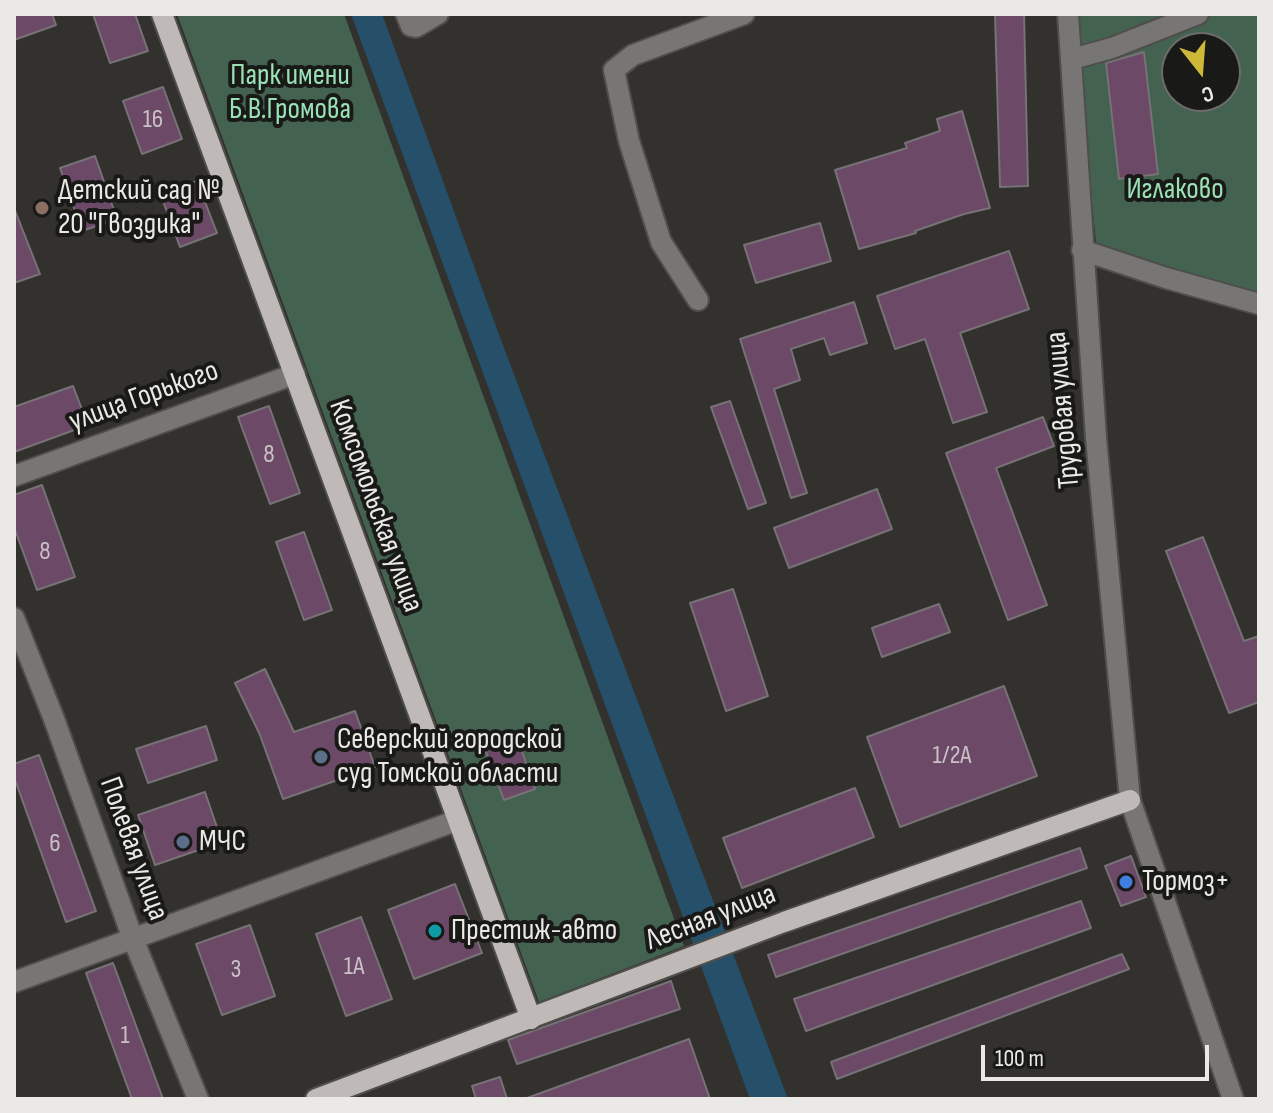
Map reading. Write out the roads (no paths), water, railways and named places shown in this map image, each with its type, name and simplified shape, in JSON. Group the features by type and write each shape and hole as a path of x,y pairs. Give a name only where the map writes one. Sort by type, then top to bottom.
{"main road":[{"name":"Комсомольская улица","path":"162,14 531,1019"},
{"name":"Лесная улица","path":"316,1099 750,935 1130,800"}],"street":[{"path":"406,14 411,26 416,27 438,14"},
{"path":"698,300 661,242 629,141 614,70 633,55 744,14"},
{"name":"Трудовая улица","path":"1068,14 1097,451 1130,800 1233,1099"},
{"path":"1072,59 1112,48 1198,14"},
{"path":"1082,250 1259,304"},
{"name":"улица Горького","path":"14,476 295,374"},
{"name":"Полевая улица","path":"14,618 133,939 198,1099"},
{"path":"14,982 458,820"}],"water":[{"path":"351,14 382,14 498,332 788,1099 750,1099"}],"place":[{"name":"Детский сад № 20 \"Гвоздика\"","path":"42,208"},
{"name":"Северский городской суд Томской области","path":"321,757"},
{"name":"МЧС","path":"183,842"},
{"name":"Тормоз+","path":"1126,882"},
{"name":"Престиж-авто","path":"435,931"}],"park label":[{"name":"Парк имени Б.В.Громова","path":"290,93"},
{"name":"Иглаково","path":"1175,190"}]}
